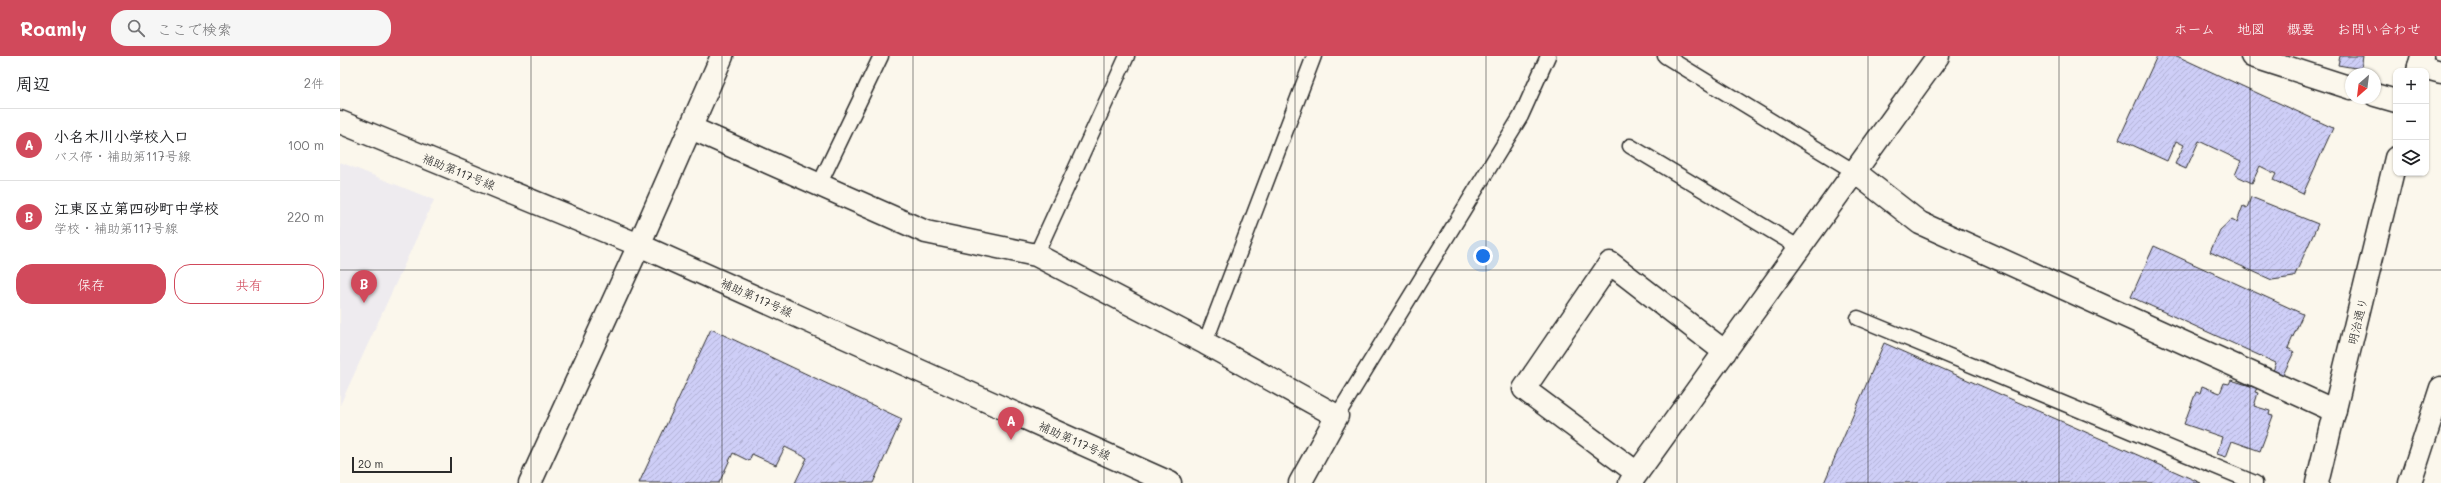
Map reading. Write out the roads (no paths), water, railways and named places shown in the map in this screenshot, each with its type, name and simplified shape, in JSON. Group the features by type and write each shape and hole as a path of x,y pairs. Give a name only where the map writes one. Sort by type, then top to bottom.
{"street":[{"path":"530,483 639,245 722,56"},
{"path":"1725,352 1610,263 1524,389 1633,478 1725,352 1938,56"},
{"path":"2252,56 2345,86"},
{"path":"2420,64 2441,72"},
{"path":"2381,97 2393,100"},
{"name":"補助第117号線","path":"340,122 639,245 1170,483"},
{"path":"691,128 926,232 1036,255 1205,343 1337,416 1300,483"},
{"name":"明治通り","path":"2317,483 2393,170"},
{"path":"1855,172 1920,223 2335,411"},
{"path":"2415,481 2441,388"}],"lane":[{"path":"819,185 882,56"},
{"path":"1036,255 1128,56"},
{"path":"1205,343 1314,56"},
{"path":"1337,416 1521,116 1548,56"},
{"path":"1665,56 1855,172"},
{"path":"1630,146 1800,248"},
{"path":"1858,318 2255,483"}],"place":[{"name":"江東区立第四砂町中学校","path":"364,303"},
{"name":"小名木川小学校入口","path":"1011,440"}]}
